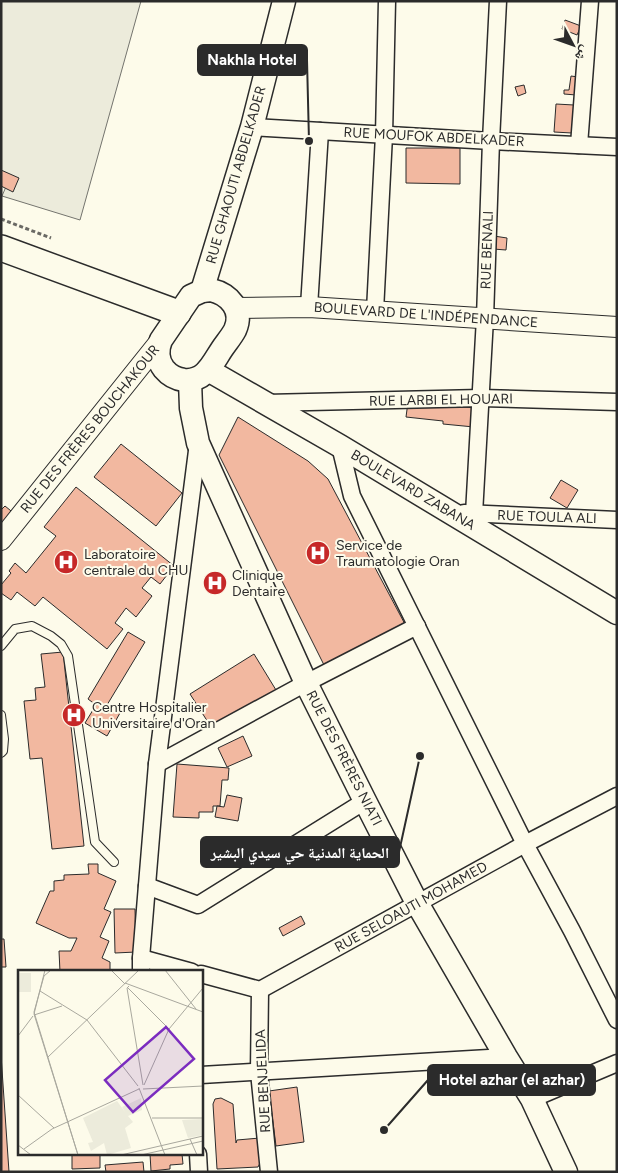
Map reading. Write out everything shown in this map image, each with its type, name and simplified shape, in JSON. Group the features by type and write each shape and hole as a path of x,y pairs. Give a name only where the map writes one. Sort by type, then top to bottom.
{"main road":[{"name":"RUE GHAOUTI ABDELKADER","path":"202,291 252,127 284,1"},
{"path":"1,248 178,314"},
{"path":"202,291 221,292 230,299 236,308 235,329 199,375 180,380 170,375 159,359 158,348 161,340 191,296 202,291"},
{"name":"BOULEVARD ZABANA","path":"199,375 266,403 448,511 476,522 617,613"},
{"name":"RUE DES FRÈRES NIATI","path":"199,375 191,408 198,443 306,683 417,903 532,1099 566,1172"}],"street":[{"path":"375,311 384,135 387,1"},
{"name":"RUE BENALI","path":"476,522 485,318 490,141 498,1"},
{"path":"579,145 590,1"},
{"name":"RUE MOUFOK ABDELKADER","path":"252,127 490,141 617,146"},
{"path":"309,307 320,131"},
{"name":"BOULEVARD DE L'INDÉPENDANCE","path":"236,308 309,307 617,327"},
{"name":"RUE DES FRÈRES BOUCHAKOUR","path":"1,540 161,340"},
{"name":"RUE LARBI EL HOUARI","path":"266,403 481,398 617,402"},
{"path":"177,970 141,965 156,764 198,443"},
{"path":"340,446 352,496 525,844 617,1020"},
{"name":"RUE TOULA ALI","path":"476,522 617,520"},
{"path":"156,764 416,626"},
{"name":"RUE SELOAUTI MOHAMED","path":"260,990 525,844 617,796"},
{"path":"147,886 198,905 365,801"},
{"path":"202,974 260,990"},
{"name":"RUE BENJELIDA","path":"260,990 259,1072 269,1172"},
{"path":"202,1075 506,1057"},
{"path":"532,1099 617,1063"},
{"path":"585,1077 617,1077"},
{"path":"198,1156 199,1172"}],"lane":[{"path":"1,646 15,629 32,626 51,636 61,644 68,656 95,842 114,862"},
{"path":"1,715 4,739 1,753"}],"path":[{"path":"1,219 51,238"}],"shaded area":[{"path":"1,1 141,1 80,220 2,196 8,182 1,179"}],"building":[{"path":"565,20 581,26 577,35 562,29"},
{"path":"571,76 578,77 576,95 564,94 564,90 569,90"},
{"path":"524,85 526,93 518,96 515,87"},
{"path":"556,104 574,105 572,133 554,132"},
{"path":"406,148 460,148 460,184 406,183"},
{"path":"1,170 19,178 13,192 1,186"},
{"path":"494,236 507,238 506,250 493,249"},
{"path":"408,402 476,408 474,427 443,424 443,421 406,417"},
{"name":"Service de Traumatologie Oran","path":"238,417 308,461 328,479 407,628 326,669 219,455"},
{"path":"121,444 182,493 156,526 94,477"},
{"path":"561,480 578,490 567,508 550,498"},
{"path":"76,487 174,566 160,584 151,577 142,588 152,596 136,617 126,608 115,623 123,629 107,649 43,597 35,606 17,592 11,600 1,593 1,585 11,573 9,571 15,563 26,573 56,536 44,527"},
{"path":"5,506 16,515 1,531 1,510"},
{"path":"128,632 145,642 107,705 120,713 107,736 85,723 96,705 88,699"},
{"path":"63,652 84,846 52,849 42,758 30,759 24,701 36,700 35,688 45,687 41,654"},
{"path":"254,654 276,690 213,730 190,694"},
{"path":"243,736 252,756 227,767 218,748"},
{"path":"177,764 229,768 228,780 222,780 220,806 213,806 213,812 199,812 199,818 173,817"},
{"path":"227,795 242,798 238,821 215,817 217,806 224,807"},
{"path":"88,864 98,864 98,873 116,881 104,909 111,912 100,937 109,941 102,958 110,962 110,970 60,970 59,951 71,951 77,938 69,938 36,923 50,891 54,891 54,881 64,880 64,875 89,874"},
{"path":"114,909 135,909 136,952 115,953"},
{"path":"301,916 305,924 283,936 279,928"},
{"path":"1,939 4,939 6,967 1,967"},
{"path":"1,1055 9,1172 1,1172"},
{"path":"297,1087 304,1142 276,1146 269,1091"},
{"path":"221,1098 233,1104 236,1143 237,1140 260,1138 262,1159 258,1167 217,1169 213,1104 215,1099"},
{"path":"72,1156 100,1156 100,1168 72,1169"},
{"path":"150,1156 182,1156 183,1164 170,1165 170,1169 151,1171"},
{"path":"143,1162 144,1172 106,1172 105,1165"}],"place":[{"name":"Nakhla Hotel","path":"309,141"},
{"name":"Service de Traumatologie Oran","path":"318,553"},
{"name":"Laboratoire centrale du CHU","path":"66,562"},
{"name":"Clinique Dentaire","path":"215,583"},
{"name":"Centre Hospitalier Universitaire d'Oran","path":"74,715"},
{"name":"الحماية المدنية حي سيدي البشير","path":"420,756"},
{"name":"Hotel azhar (el azhar)","path":"384,1130"}]}
